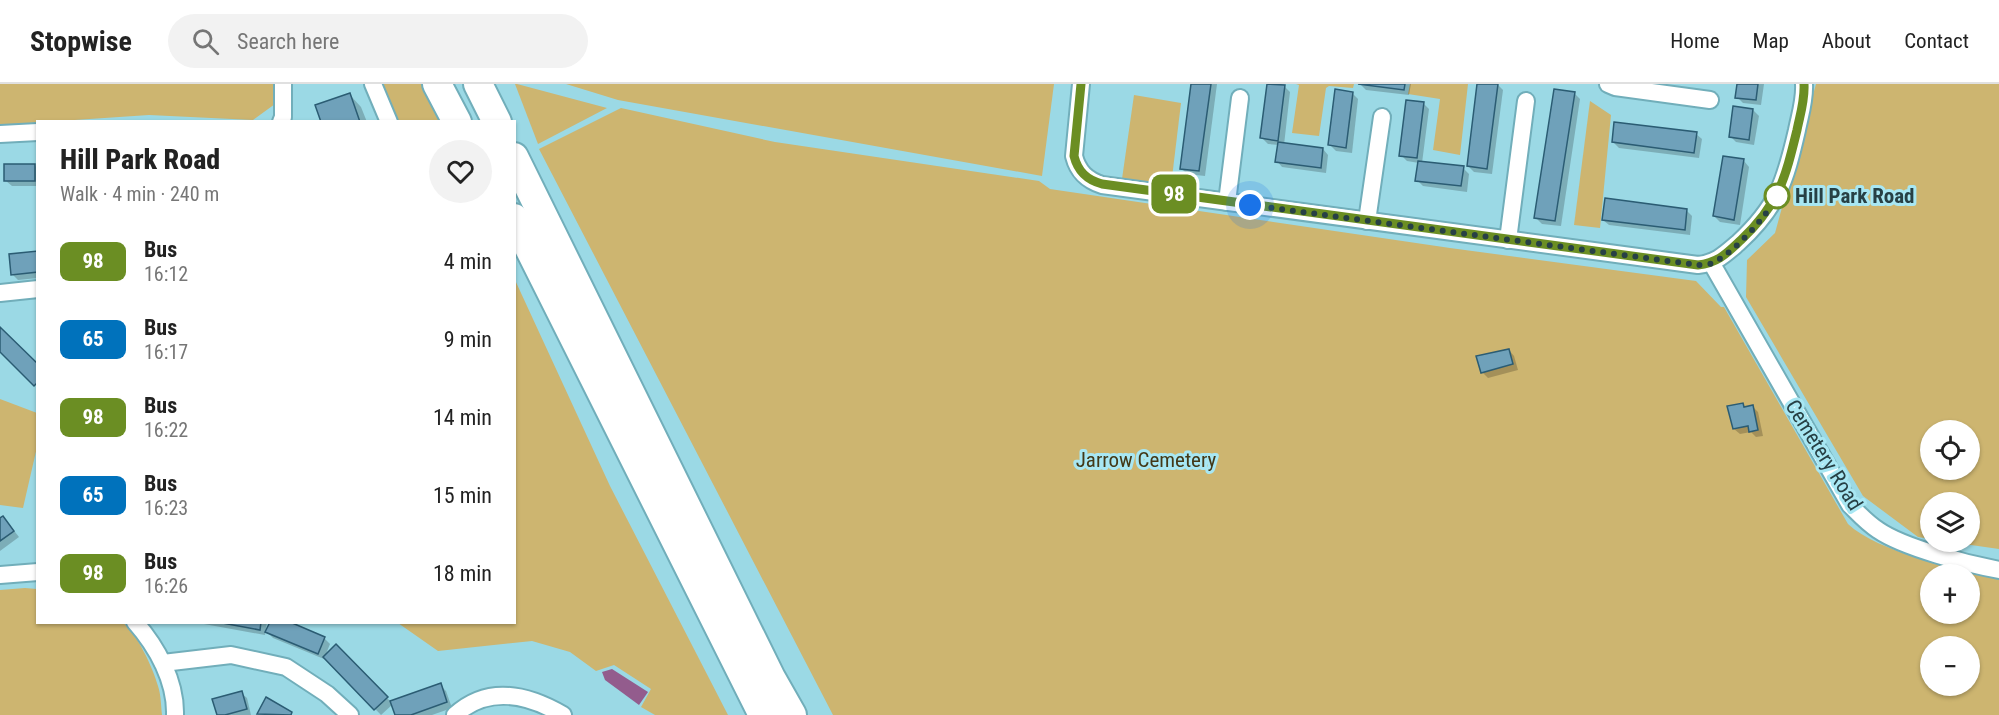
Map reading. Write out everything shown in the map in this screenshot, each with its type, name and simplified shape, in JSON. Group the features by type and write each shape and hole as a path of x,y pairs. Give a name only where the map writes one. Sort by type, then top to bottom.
{"highway":[{"path":"437,84 456,120"},
{"path":"449,84 467,120"},
{"path":"478,84 496,120"},
{"path":"492,84 507,120"},
{"path":"516,154 524,223 792,715"},
{"path":"516,170 524,223 763,715"}],"street":[{"path":"282,120 283,84"},
{"path":"373,84 388,120"},
{"path":"1081,84 1074,156 1076,165 1091,181 1227,202 1698,265 1712,264 1755,227 1776,198 1790,160 1803,105 1804,84"},
{"path":"1608,84 1615,87 1710,100"},
{"path":"1227,202 1240,98"},
{"path":"1508,240 1526,101"},
{"path":"1367,221 1382,117"},
{"path":"0,134 36,132"},
{"name":"Cemetery Road","path":"1712,264 1850,505 1880,532 1947,557 1999,570"},
{"path":"0,293 36,289"},
{"path":"0,574 36,572"},
{"path":"137,624 148,636 163,663 176,700 175,715"},
{"path":"163,663 231,655 286,667 327,694 350,715"},
{"path":"454,715 473,703 508,694 535,701 562,715"}],"green space":[{"path":"0,84 273,84 275,104 253,120 149,115 36,120 36,123 0,125"},
{"path":"382,84 426,84 445,120 398,120"},
{"path":"515,84 517,84 607,108 538,144"},
{"path":"566,84 1054,84 1042,176 618,100"},
{"path":"1296,84 1354,84 1353,88 1329,86 1326,88 1319,136 1292,133 1299,85"},
{"path":"1410,84 1468,84 1460,155 1433,150 1440,99 1408,94"},
{"path":"1816,84 1999,84 1999,549 1980,546 1980,492 1920,492 1920,537 1863,496 1746,297 1747,260 1775,233"},
{"path":"1134,95 1181,103 1171,186 1122,179"},
{"path":"1590,101 1611,115 1600,228 1574,225"},
{"name":"Jarrow Cemetery","path":"621,108 775,142 1039,181 1050,189 1450,248 1696,281 1721,307 1724,307 1848,524 1878,543 1937,564 1920,564 1920,624 1980,624 1980,574 1999,579 1999,715 833,715 539,149"},
{"path":"516,282 610,486 728,715 655,715 641,707 651,689 614,665 596,671 570,652 532,641 438,651 399,624 516,624"},
{"path":"0,399 36,413 36,451 23,508 0,505"},
{"path":"36,589 36,624 124,624 139,642 152,670 159,689 162,715 0,715 0,590"}],"shaded area":[{"path":"612,669 648,692 639,705 605,680 602,672"}],"building":[{"path":"1191,84 1211,84 1199,171 1180,169"},
{"path":"1267,84 1285,85 1278,141 1260,138"},
{"path":"1358,84 1405,84 1404,90"},
{"path":"1477,84 1498,84 1487,169 1467,166"},
{"path":"1737,84 1758,84 1756,100 1735,98"},
{"path":"1335,89 1353,92 1346,148 1328,145"},
{"path":"1554,89 1575,92 1555,221 1534,218"},
{"path":"350,93 359,120 320,120 315,105"},
{"path":"1406,100 1424,102 1417,158 1399,156"},
{"path":"1733,106 1753,109 1749,140 1729,137"},
{"path":"1614,122 1697,132 1694,153 1612,142"},
{"path":"1278,142 1323,148 1321,168 1275,162"},
{"path":"1723,156 1744,159 1734,220 1713,216"},
{"path":"1418,161 1464,166 1461,186 1415,181"},
{"path":"4,164 35,164 35,181 4,181"},
{"path":"1605,198 1687,209 1685,230 1602,220"},
{"path":"36,251 36,272 11,275 9,254"},
{"path":"0,327 36,362 36,384 34,386 0,352"},
{"path":"1509,349 1513,364 1481,373 1476,356"},
{"path":"1743,403 1744,407 1753,405 1758,430 1749,432 1748,426 1733,429 1727,406"},
{"path":"3,516 14,531 0,541 0,518"},
{"path":"228,624 261,624 260,630"},
{"path":"269,624 295,624 325,637 318,654 265,632"},
{"path":"336,644 388,697 374,710 323,657"},
{"path":"441,683 447,702 411,715 395,715 390,701"},
{"path":"242,691 247,709 217,715 212,699"},
{"path":"266,697 292,712 291,715 257,714"}],"bus line":[{"name":"98","path":"1081,84 1074,156 1076,165 1091,181 1698,265 1712,264 1736,245 1755,227 1776,198 1785,178 1803,105 1804,84"}],"place":[{"name":"Hill Park Road","path":"1777,196"}],"route":[{"path":"1250,205 1698,265 1712,264 1736,245 1766,214 1777,196"}]}
